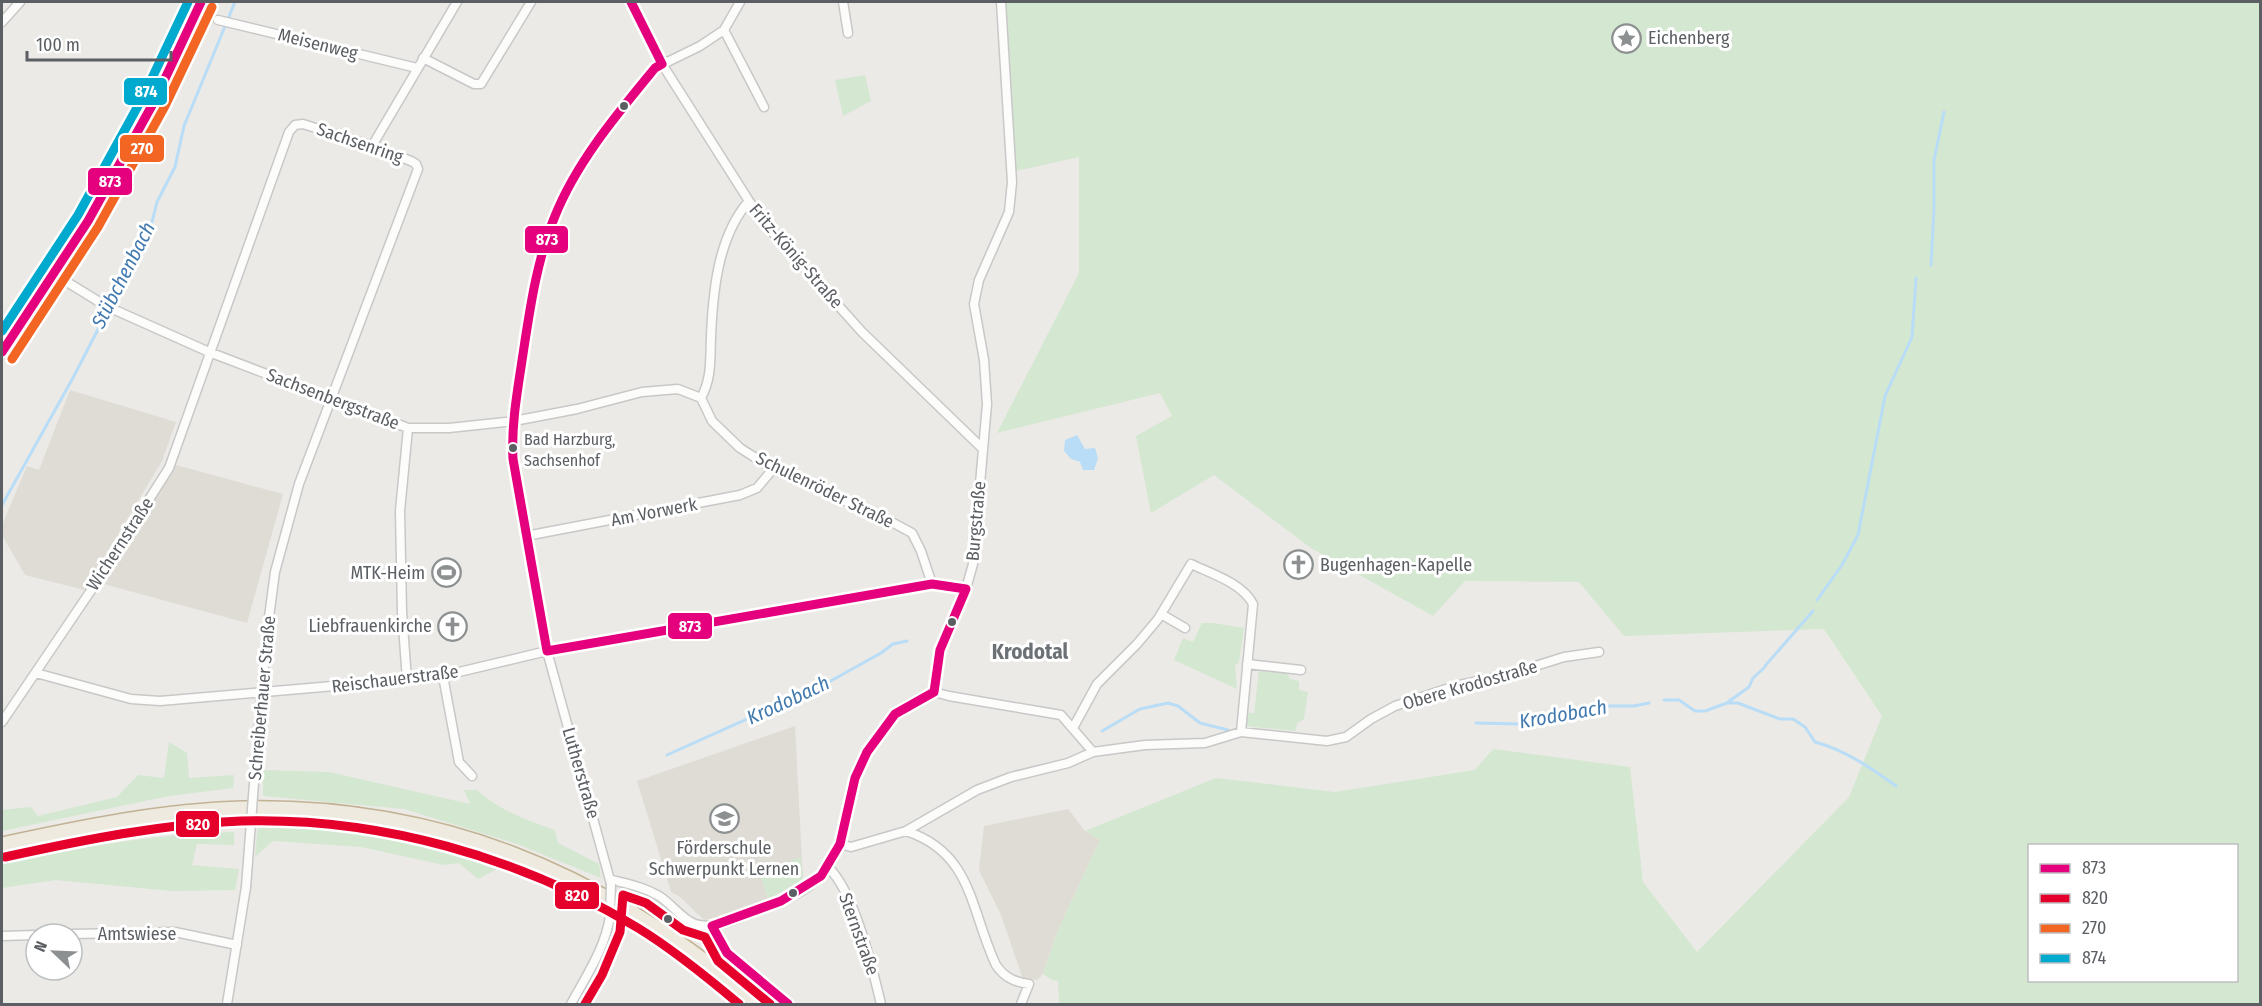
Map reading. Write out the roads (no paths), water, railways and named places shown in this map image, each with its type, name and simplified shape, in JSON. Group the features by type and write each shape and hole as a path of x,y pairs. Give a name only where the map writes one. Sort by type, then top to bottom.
{"highway":[{"path":"2,845 147,818 242,809 318,811 408,824 510,853 600,893 679,942 751,999"}],"main road":[{"path":"2,352 88,221 124,158 201,2"}],"street":[{"path":"2,22 20,2"},
{"path":"372,146 457,2"},
{"path":"423,58 474,84 481,84 531,2"},
{"name":"Fritz-König-Straße","path":"631,2 662,64 748,201 766,225 862,332 983,449"},
{"path":"740,2 724,30 764,107"},
{"path":"843,2 848,33"},
{"name":"Burgstraße","path":"934,692 940,650 966,589 973,564 987,404 984,360 974,304 979,280 1009,212 1012,182 1001,2"},
{"name":"Meisenweg","path":"224,22 417,68"},
{"name":"Lutherstraße","path":"571,1005 591,970 608,928 611,882 547,651 513,459 514,421 523,344 538,271 558,208 580,167 616,116 655,68 699,46 724,30"},
{"name":"Sachsenring","path":"209,352 256,219 292,128 300,123 372,146 416,164 417,174 330,399"},
{"path":"700,398 709,384 712,312 719,266 729,232 738,213 748,201"},
{"name":"Sachsenbergstraße","path":"54,274 109,307 209,352 408,428 449,428 514,421 577,409 642,392 678,390 700,398"},
{"name":"Wichernstraße","path":"2,722 36,674 169,468 209,352"},
{"name":"Schulenröder Straße","path":"700,398 712,421 740,448 773,469 912,532 932,584"},
{"name":"Schreiberhauer Straße","path":"227,1005 246,887 267,632 275,572 299,484 330,399"},
{"path":"406,680 400,512 408,428"},
{"name":"Am Vorwerk","path":"526,536 740,495 757,488 773,469"},
{"path":"1073,728 1097,684 1137,644 1161,614 1191,564 1248,593 1253,604 1241,732"},
{"name":"Reischauerstraße","path":"36,674 131,699 150,700 406,680 443,676 547,651 932,584 966,589"},
{"path":"1161,614 1185,628"},
{"name":"Obere Krodostraße","path":"840,844 851,847 906,831 977,790 1011,777 1068,763 1093,752 1145,745 1205,743 1241,732 1327,741 1346,737 1371,719 1395,706 1455,686 1507,675 1564,657 1599,652"},
{"path":"1247,664 1301,670"},
{"path":"443,676 459,762 472,776"},
{"path":"611,882 647,890 658,896 689,922 702,926 712,926 781,901 821,876 828,867 840,844 855,778 867,752 895,714 934,692 1061,715 1093,752"},
{"path":"906,831 930,840 957,866 967,885 996,965 1001,973 1010,979 1029,984 1021,1005"},
{"name":"Sternstraße","path":"828,867 838,876 862,933 881,1005"},
{"path":"712,926 727,953 788,1005"},
{"name":"Amtswiese","path":"84,934 175,932 237,945"},
{"path":"2,936 24,935"}],"water":[{"path":"1077,435 1085,449 1095,448 1098,458 1094,470 1083,470 1080,462 1071,459 1064,451 1065,440"}],"waterway":[{"name":"Stübchenbach","path":"2,505 74,376 151,226 157,202 175,167 184,126 235,2"},
{"path":"1931,265 1934,160 1944,112"},
{"path":"1817,600 1842,565 1858,535 1885,396 1912,337 1916,278"},
{"path":"1765,666 1813,611"},
{"name":"Krodobach","path":"667,755 827,683 893,644 907,641"},
{"path":"1728,702 1749,687 1753,678 1764,668"},
{"name":"Krodobach","path":"1664,700 1679,700 1695,711 1705,711 1727,703 1738,703 1780,719 1793,719 1805,727 1815,742 1847,755 1896,786"},
{"name":"Krodobach","path":"1102,731 1140,709 1168,703 1178,706 1200,723 1228,730"},
{"name":"Krodobach","path":"1476,723 1520,724 1591,706 1634,706 1649,703"}],"place":[{"name":"Eichenberg","path":"1627,38"},
{"name":"Bad Harzburg, Sachsenhof","path":"513,448"},
{"name":"Bugenhagen-Kapelle","path":"1299,565"},
{"name":"MTK-Heim","path":"446,573"},
{"name":"Liebfrauenkirche","path":"453,626"},
{"name":"Förderschule Schwerpunkt Lernen","path":"724,819"}],"district":[{"name":"Krodotal","path":"1030,652"}]}
